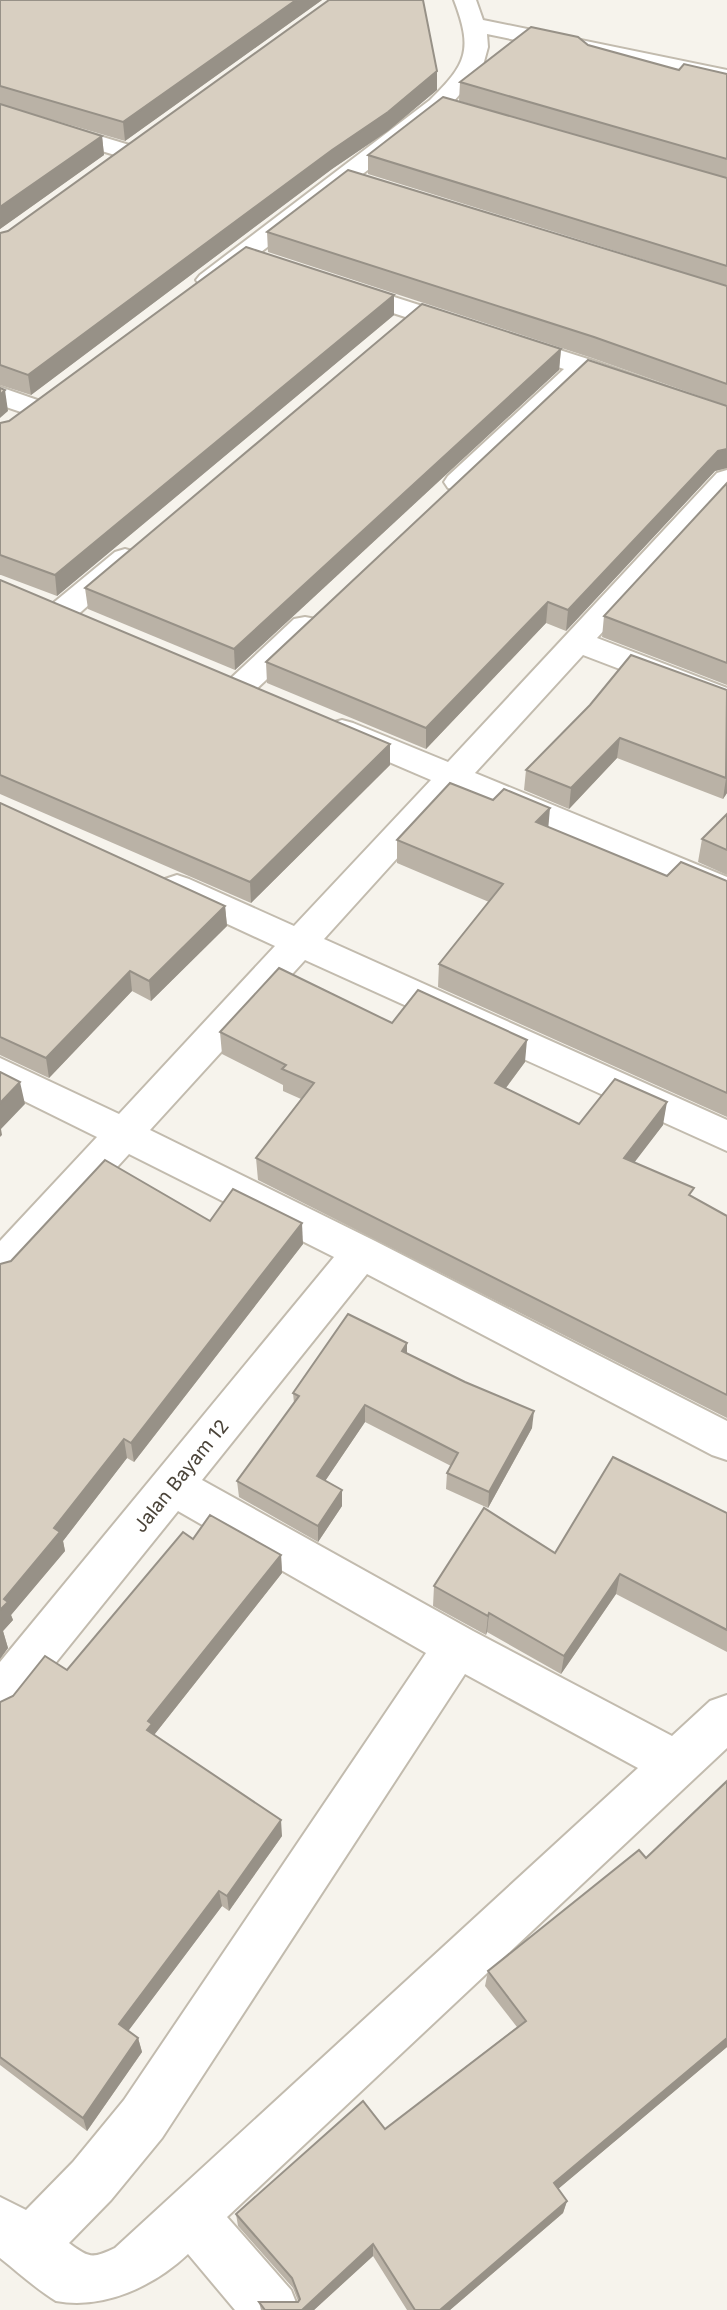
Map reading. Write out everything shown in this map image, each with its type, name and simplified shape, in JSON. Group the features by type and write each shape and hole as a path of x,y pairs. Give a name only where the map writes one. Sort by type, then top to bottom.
{"street":[{"path":"188,296 255,259 342,176 438,105 465,79 475,60 479,44 465,0"},
{"path":"475,25 727,77"},
{"path":"438,105 465,113"},
{"path":"0,113 128,152"},
{"path":"108,167 150,136"},
{"path":"342,176 369,185"},
{"path":"317,280 405,322 582,366 727,417"},
{"path":"441,498 582,366"},
{"path":"0,395 33,409"},
{"path":"0,1269 727,479"},
{"path":"63,612 146,541"},
{"path":"240,687 321,611"},
{"path":"579,642 727,700"},
{"path":"316,719 727,891"},
{"path":"151,875 727,1136"},
{"path":"0,1072 360,1252 727,1442"},
{"name":"Jalan Bayam 12","path":"0,1697 360,1252"},
{"path":"173,1486 457,1646 677,1764"},
{"path":"457,1646 143,2119 92,2181 14,2235 76,2281 100,2284 134,2267 727,1717"},
{"path":"189,2214 271,2310"}],"building":[{"path":"0,0 296,0 123,122 0,86"},
{"path":"329,0 423,0 437,71 388,112 332,150 28,375 0,365 0,233 8,231"},
{"path":"531,27 578,37 588,45 679,70 684,64 727,74 727,159 460,82"},
{"path":"443,97 727,178 727,266 368,155"},
{"path":"0,104 102,136 0,207"},
{"path":"348,170 727,286 727,384 594,337 267,232"},
{"path":"246,247 394,295 55,575 0,555 0,423 9,421"},
{"path":"422,304 561,349 234,649 85,588"},
{"path":"588,360 727,406 727,449 718,451 568,610 548,602 426,728 266,662"},
{"path":"727,483 727,663 604,616"},
{"path":"0,580 390,744 250,882 0,775"},
{"path":"631,655 727,690 726,778 620,738 571,788 526,770 590,705"},
{"path":"450,783 493,800 504,789 550,808 536,822 667,876 681,862 727,881 727,1093 439,964 503,884 397,840"},
{"path":"0,803 225,906 149,981 130,971 46,1058 0,1037"},
{"path":"727,814 727,850 702,839"},
{"path":"279,968 392,1023 418,990 527,1040 495,1083 579,1124 615,1079 667,1102 624,1158 694,1188 689,1195 727,1216 727,1395 256,1158 314,1083 282,1069 286,1065 220,1032"},
{"path":"0,1072 20,1082 0,1103"},
{"path":"105,1160 210,1221 233,1189 302,1223 131,1443 124,1439 54,1528 60,1532 4,1599 8,1602 0,1610 0,1264 11,1261"},
{"path":"348,1314 407,1343 402,1351 465,1382 534,1411 489,1492 447,1473 458,1453 365,1405 317,1476 342,1490 318,1526 237,1481 299,1396 293,1393"},
{"path":"613,1457 727,1513 727,1630 620,1574 564,1656 489,1613 488,1616 434,1586 484,1508 555,1553"},
{"path":"210,1515 281,1555 148,1721 152,1724 147,1730 281,1820 227,1896 219,1891 119,2024 138,2038 83,2118 0,2057 0,1702 13,1696 45,1656 67,1670 183,1532 193,1539"},
{"path":"727,1781 727,2038 554,2183 567,2201 440,2310 415,2310 373,2244 302,2310 265,2310 259,2302 298,2302 300,2299 292,2278 236,2214 363,2101 385,2129 526,2021 488,1971 639,1850 646,1858"}]}
